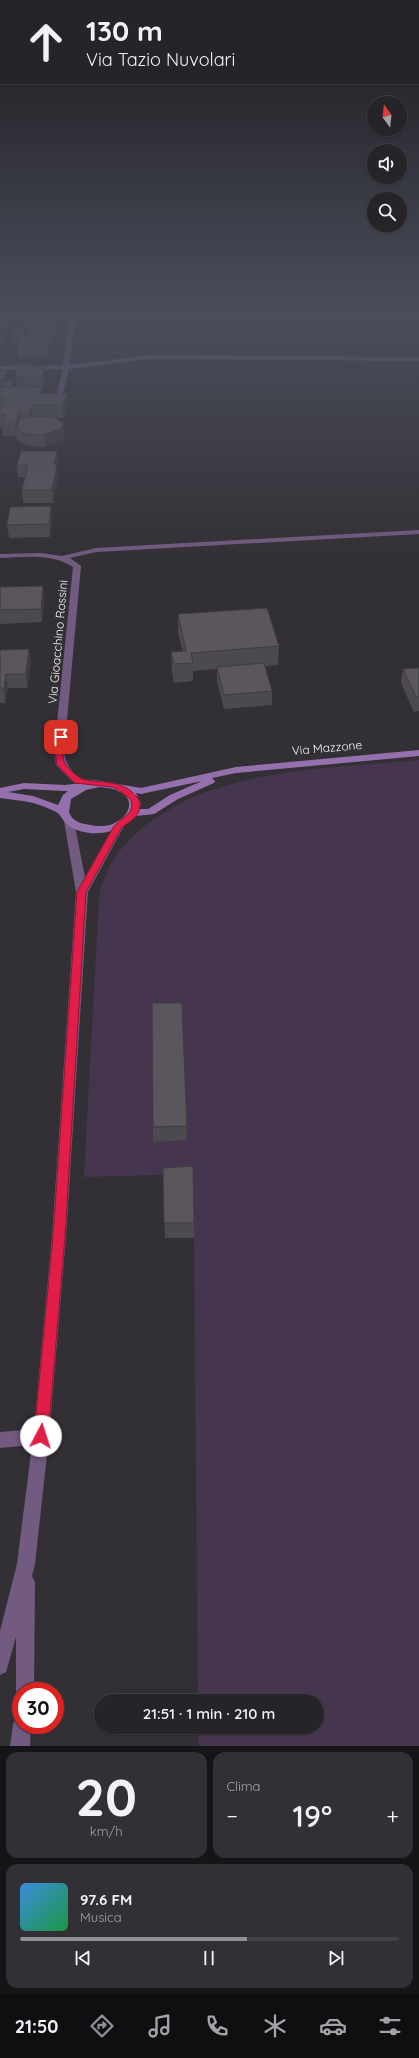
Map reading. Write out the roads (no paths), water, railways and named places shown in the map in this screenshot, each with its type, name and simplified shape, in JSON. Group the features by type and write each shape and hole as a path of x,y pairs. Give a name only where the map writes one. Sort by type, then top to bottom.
{"main road":[{"name":"Via Mazzone","path":"0,791 24,786 65,788 98,784 113,785 140,791 236,770 419,753"},
{"name":"Via Mazzone","path":"113,785 126,790 135,799 136,806 134,813 150,812 174,797 236,770"},
{"name":"Via Mazzone","path":"66,816 63,805 67,797 74,791 98,784"},
{"path":"0,795 28,797 42,801 66,816 76,825 91,829 108,829 119,826 128,820 134,813"}],"street":[{"path":"57,405 59,397"},
{"path":"0,556 37,555 62,558 96,550 419,532"},
{"name":"Via Gioacchino Rossini","path":"62,558 71,560 77,566 59,752 61,765 78,781 98,784"},
{"path":"25,1682 26,1564 41,1436 59,1236 82,892 66,816"},
{"path":"82,892 119,826"},
{"path":"0,1440 41,1436"},
{"path":"0,1666 26,1564"},
{"path":"20,1746 21,1734"}]}
